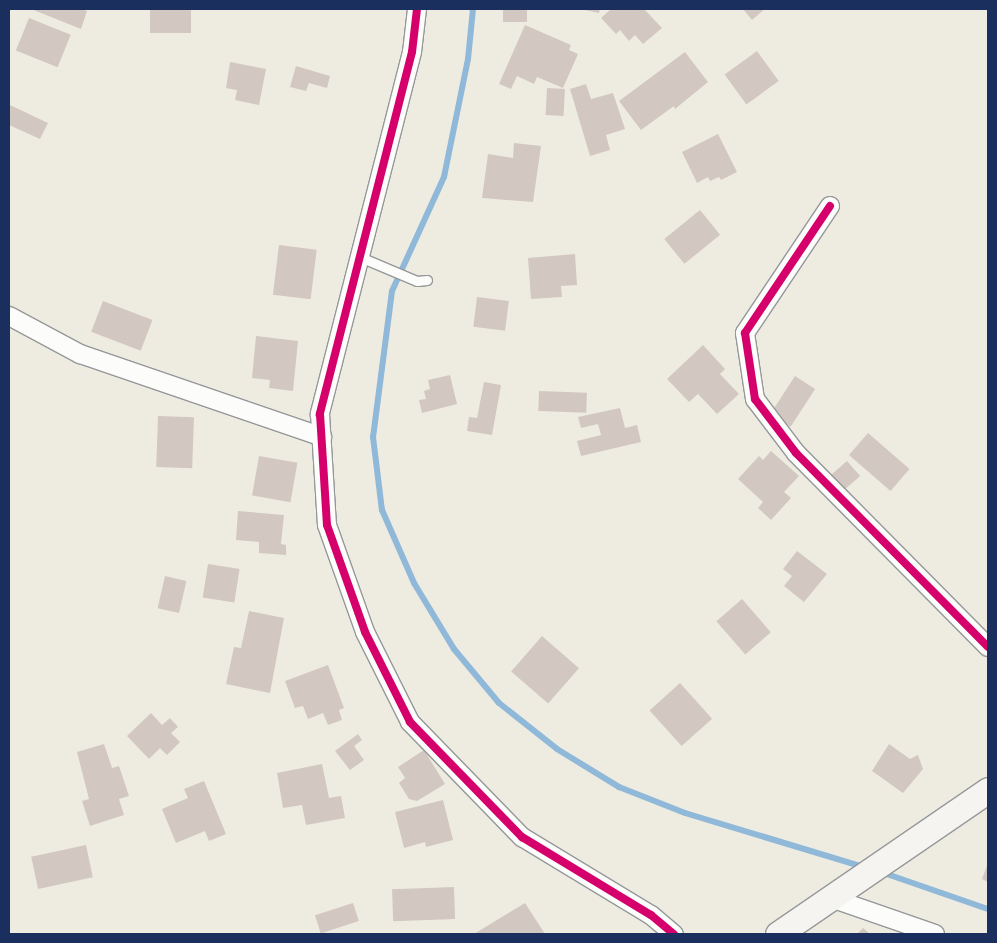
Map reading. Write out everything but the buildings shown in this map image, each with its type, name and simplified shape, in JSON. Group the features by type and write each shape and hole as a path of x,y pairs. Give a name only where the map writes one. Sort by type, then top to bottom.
{"main road":[{"path":"778,934 988,790"}],"street":[{"path":"417,9 412,52 320,414 326,525 365,632 410,722 522,837 651,915 674,934"},
{"path":"830,206 745,333 755,399 796,453 988,647"},
{"path":"9,316 80,354 322,437"},
{"path":"830,898 935,934"}],"lane":[{"path":"360,257 416,281 427,280"}],"waterway":[{"path":"473,9 468,59 444,177 392,291 373,437 382,510 414,583 454,649 499,703 557,749 619,787 685,813 864,867"},
{"path":"881,872 988,909"}],"cycle path":[{"path":"417,9 412,52 320,414 327,525 365,632 410,722 522,837 651,915 674,934"},
{"path":"830,206 745,333 755,399 796,453 988,647"}]}
